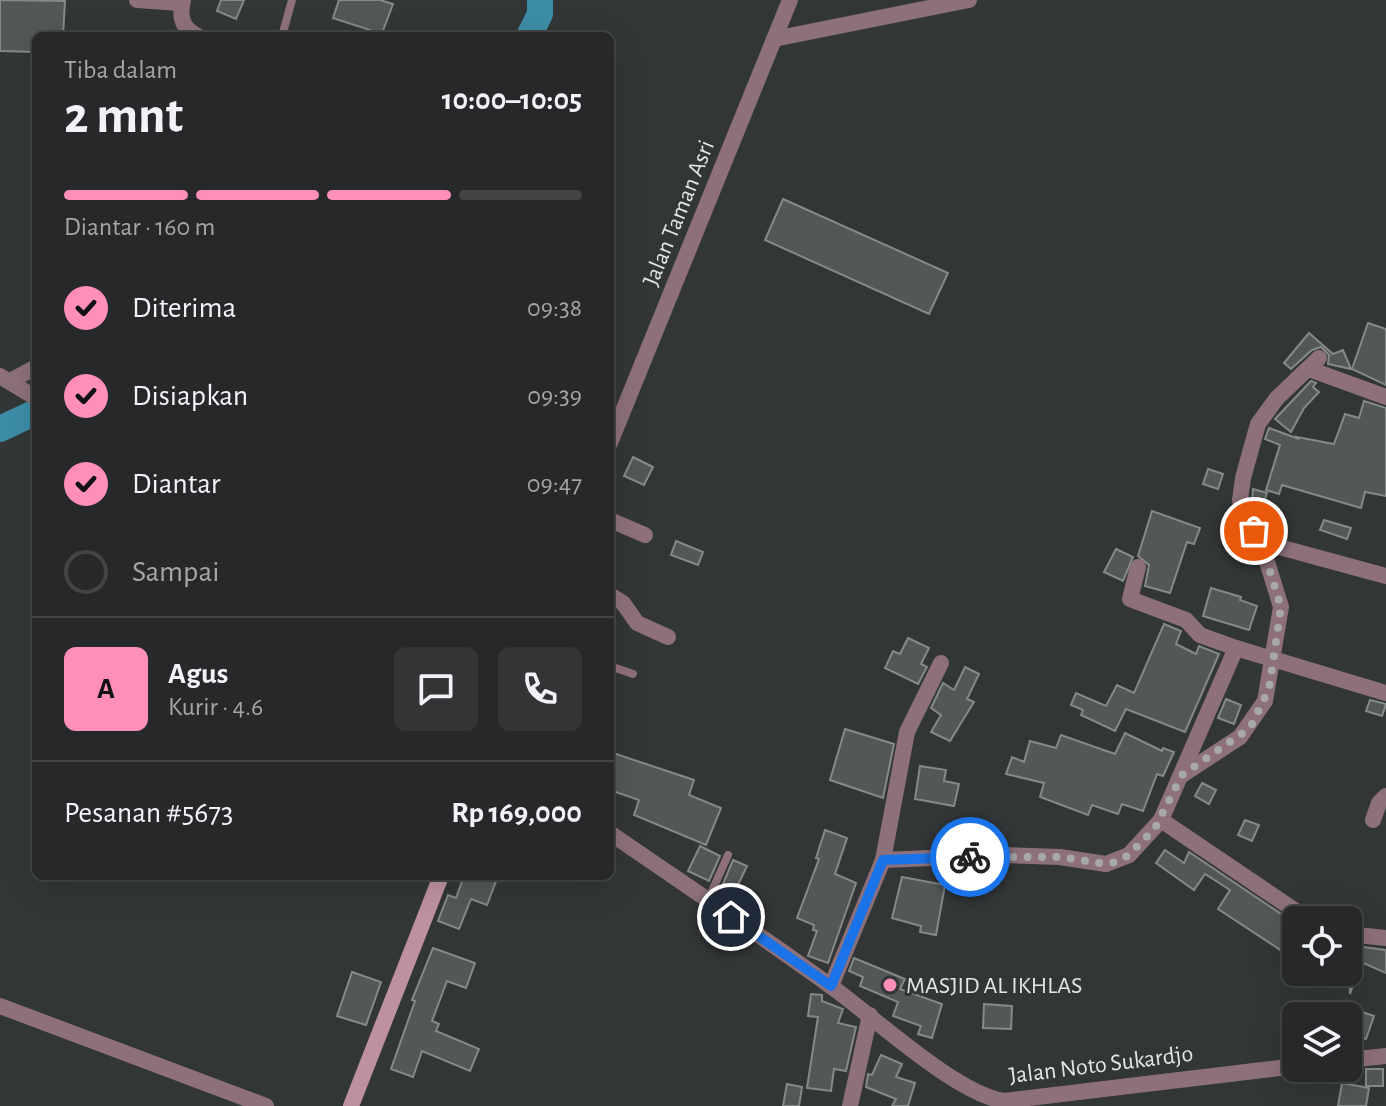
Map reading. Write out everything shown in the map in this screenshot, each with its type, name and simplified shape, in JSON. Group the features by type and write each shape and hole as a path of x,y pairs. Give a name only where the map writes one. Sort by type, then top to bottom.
{"street":[{"path":"137,0 182,2 185,28 192,32"},
{"name":"Jalan Taman Asri","path":"614,433 790,0"},
{"path":"774,39 969,0"},
{"path":"1182,775 1250,728 1265,701 1281,607 1261,542 1246,519 1240,500 1252,437 1277,398 1314,363 1386,397"},
{"path":"6,378 32,368"},
{"path":"6,378 32,395"},
{"path":"614,522 645,535"},
{"path":"1261,542 1386,576"},
{"path":"1138,567 1129,594 1134,602 1186,620 1200,635 1236,648 1386,693"},
{"path":"614,597 623,603 637,623 668,637"},
{"path":"883,860 1003,855 1060,857 1106,864 1129,855 1161,820 1236,648"},
{"path":"831,986 883,860 907,732 941,663"},
{"path":"1373,820 1379,803 1386,796"},
{"path":"1161,820 1288,906"},
{"name":"Jalan Noto Sukardjo","path":"614,836 831,986 957,1080 993,1099 1004,1101 1282,1068"},
{"path":"351,1106 439,880"},
{"path":"1362,935 1386,938"},
{"path":"0,1006 266,1106"},
{"path":"850,1106 870,1015"},
{"path":"1362,1059 1386,1056"}],"lane":[{"path":"283,32 292,0"},
{"path":"614,667 633,674"},
{"path":"708,901 728,855"}],"building":[{"path":"0,0 65,1 63,32 32,32 32,52 0,51"},
{"path":"221,0 244,0 236,19 217,11"},
{"path":"339,0 380,0 393,4 382,32 369,32 333,18"},
{"path":"783,199 948,273 929,314 765,240"},
{"path":"1368,323 1386,329 1386,385 1352,369"},
{"path":"1309,333 1333,354 1343,350 1351,369 1328,364 1329,355 1321,347 1312,350 1291,369 1284,363"},
{"path":"1311,381 1316,383 1313,387 1319,392 1304,408 1291,432 1275,419"},
{"path":"1364,401 1386,408 1386,496 1365,492 1361,508 1282,485 1279,494 1266,490 1280,445 1265,439 1269,428 1299,439 1297,437 1334,444 1345,414 1359,418"},
{"path":"633,457 653,467 644,485 624,476"},
{"path":"1208,469 1223,474 1218,489 1203,484"},
{"path":"1253,489 1267,493 1263,505 1252,502"},
{"path":"1152,511 1200,528 1194,544 1187,542 1170,593 1145,586 1149,565 1138,556"},
{"path":"1324,520 1351,528 1347,539 1320,530"},
{"path":"676,541 703,552 698,565 671,555"},
{"path":"1116,549 1133,557 1123,581 1104,572"},
{"path":"1211,588 1241,597 1240,600 1257,606 1249,630 1203,616"},
{"path":"1164,624 1181,631 1176,644 1196,654 1199,646 1219,654 1185,732 1126,709 1115,731 1081,715 1083,710 1071,705 1076,693 1106,706 1117,685 1134,693"},
{"path":"908,638 929,648 921,664 927,667 918,684 885,668 893,651 900,654"},
{"path":"965,667 979,674 967,699 974,702 950,741 931,732 941,715 931,708 943,683 954,690"},
{"path":"1226,699 1241,705 1234,724 1218,718"},
{"path":"1370,700 1386,704 1382,716 1366,711"},
{"path":"845,729 894,744 883,798 830,780"},
{"path":"1125,733 1162,751 1163,748 1174,752 1163,776 1157,774 1143,811 1122,804 1118,814 1092,805 1088,815 1040,797 1044,783 1006,774 1012,757 1024,762 1030,741 1056,748 1061,735 1115,754"},
{"path":"614,753 694,780 689,795 721,808 706,845 634,815 639,800 614,791"},
{"path":"920,766 946,770 944,781 959,784 954,806 915,799"},
{"path":"1202,783 1216,790 1209,804 1195,796"},
{"path":"1245,820 1259,825 1252,841 1238,835"},
{"path":"825,830 847,838 835,874 856,883 828,963 808,956 817,931 813,930 814,925 797,918 819,859 816,858"},
{"path":"700,846 720,856 709,881 688,871"},
{"path":"1165,850 1184,863 1189,852 1282,915 1282,951 1218,909 1230,890 1205,874 1194,890 1156,863"},
{"path":"733,860 747,866 736,889 723,884"},
{"path":"902,877 945,885 936,935 920,932 921,926 892,918"},
{"path":"463,880 496,880 487,905 471,899 459,929 438,921 448,895 456,898"},
{"path":"1362,947 1386,950 1386,973 1362,962"},
{"path":"433,948 475,963 466,988 447,981 432,1021 439,1024 436,1031 479,1049 470,1071 422,1051 413,1077 391,1069 415,1001 412,1000"},
{"path":"854,958 905,979 900,989 942,1004 932,1038 918,1034 921,1026 893,1016 898,1002 860,986 863,977 849,971"},
{"path":"352,972 381,982 366,1025 337,1016"},
{"path":"811,994 822,995 822,1001 843,1009 838,1023 856,1027 846,1071 834,1069 831,1091 807,1088 818,1017 808,1016"},
{"path":"984,1004 1012,1006 1011,1029 983,1028"},
{"path":"1362,1012 1374,1016 1366,1039 1362,1037"},
{"path":"881,1055 902,1064 896,1077 915,1083 908,1106 892,1106 896,1099 866,1087 868,1074 872,1075"},
{"path":"1366,1069 1383,1069 1383,1086 1366,1086"},
{"path":"1342,1083 1369,1088 1366,1106 1338,1106"},
{"path":"787,1084 802,1087 799,1106 783,1106"}],"waterway":[{"path":"531,32 540,14 540,0"},
{"path":"0,429 32,414"}],"way so far":[{"path":"970,857 1003,855 1060,857 1106,864 1116,862 1129,855 1155,828 1182,775 1250,728 1269,689 1281,619 1278,592 1261,542 1254,531"}],"place":[{"name":"MASJID AL IKHLAS","path":"890,985"}],"route":[{"path":"731,917 831,986 883,860 970,857"}]}
